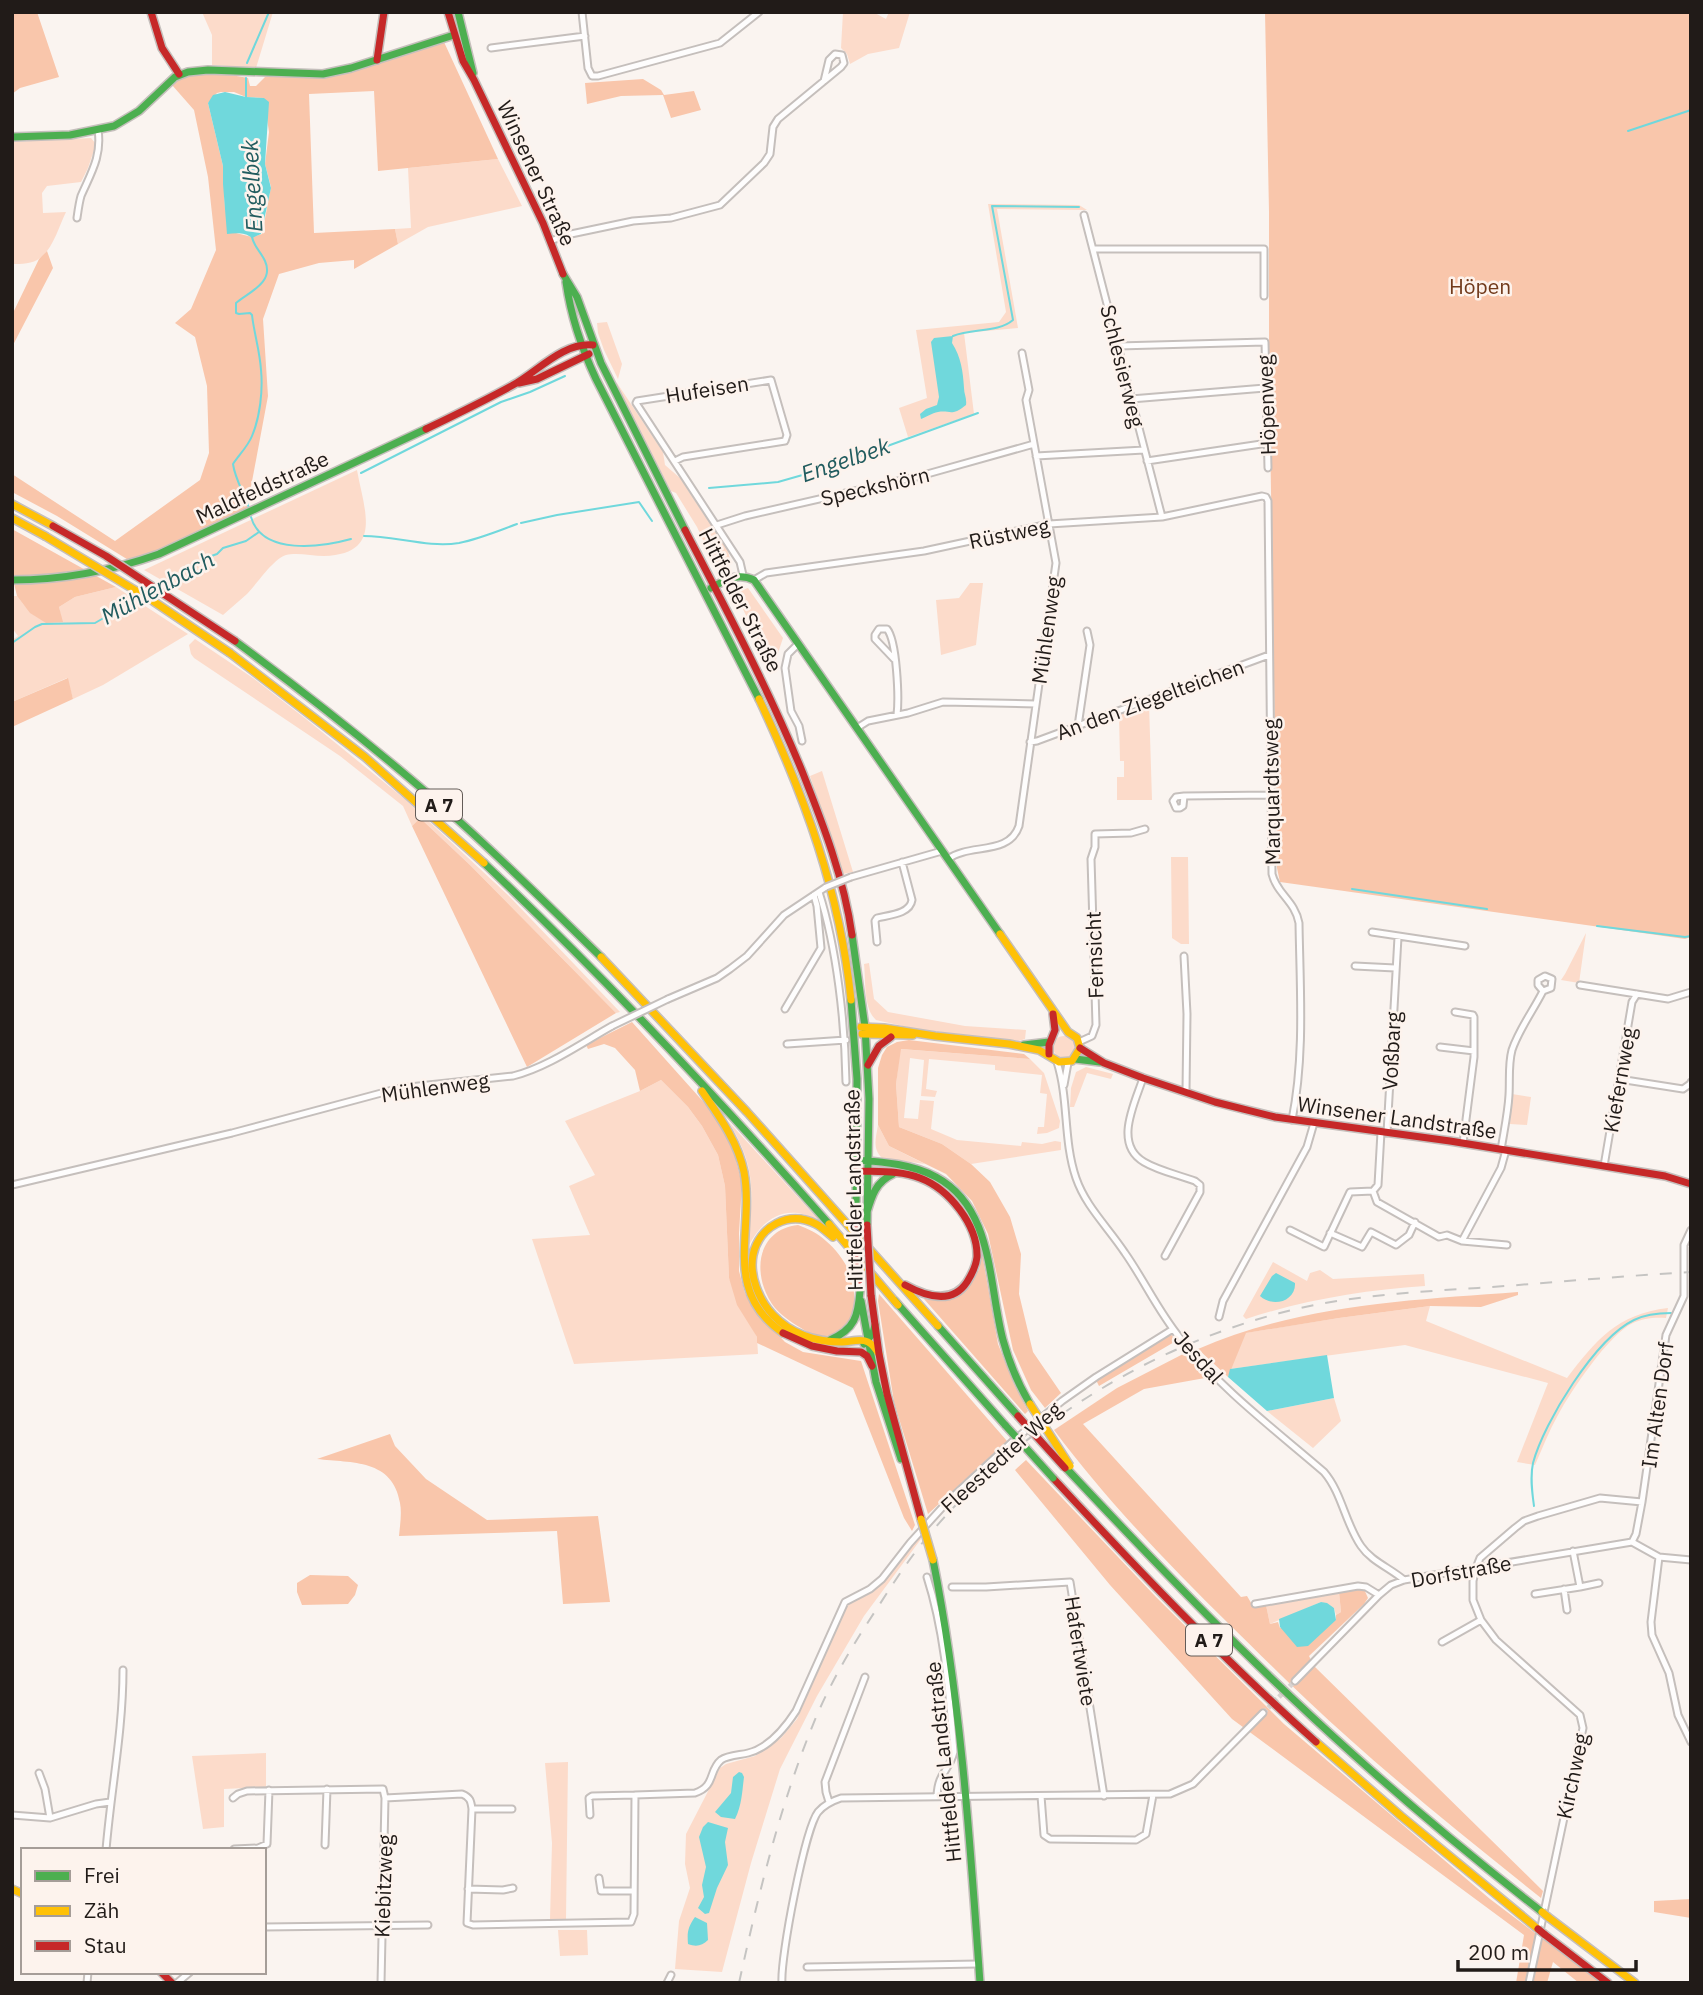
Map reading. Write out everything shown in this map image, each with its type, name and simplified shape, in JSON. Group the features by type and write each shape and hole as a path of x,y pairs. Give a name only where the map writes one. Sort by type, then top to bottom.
{"main road":[{"path":"151,12 162,48 179,74"},
{"path":"377,60 383,12"},
{"name":"Winsener Straße","path":"448,12 463,61 551,241 566,281 577,297 593,345"},
{"name":"Winsener Straße","path":"458,12 474,80"},
{"path":"12,138 72,134 121,123 179,74 208,70 323,74 454,36"},
{"name":"Winsener Straße","path":"566,281 567,300 586,356"},
{"path":"581,344 593,345 592,352 586,356"},
{"name":"Maldfeldstraße","path":"12,580 66,578 128,565 159,554 515,385 581,344"},
{"name":"Hittfelder Straße","path":"593,345 777,711 820,813 840,878"},
{"name":"Maldfeldstraße","path":"515,385 537,379 586,356"},
{"name":"Hittfelder Straße","path":"586,356 784,755 804,802 825,867 828,885"},
{"name":"A 7","path":"12,503 116,563 235,642 320,704 460,823 595,953 700,1062 1018,1416 1173,1582 1300,1707 1452,1842 1635,1983"},
{"name":"A 7","path":"12,518 109,574 230,653 337,734 450,831 544,920 682,1062 855,1253 1006,1426 1161,1593 1274,1703 1444,1851 1541,1932 1608,1983"},
{"path":"704,592 743,575 754,580"},
{"name":"Winsener Landstraße","path":"754,580 1052,1010 1079,1045 1104,1063 1244,1110 1292,1120 1463,1143 1665,1176 1691,1184"},
{"name":"Hittfelder Landstraße","path":"840,878 852,935 868,1065 867,1225 871,1295 879,1354 890,1404 933,1560 956,1693 980,1983"},
{"name":"Hittfelder Landstraße","path":"828,885 844,941 855,1031 858,1101 856,1213 860,1292 867,1341 890,1431 916,1499"},
{"name":"Winsener Landstraße","path":"1049,1054 1055,1023 1052,1010"},
{"path":"855,1031 878,1026 1013,1046 1049,1054 1057,1062"},
{"path":"865,1030 894,1036 922,1034"},
{"path":"1013,1046 1051,1038 1059,1032 1068,1032"},
{"path":"868,1065 878,1046 894,1036"},
{"path":"1071,1061 1079,1045"},
{"path":"682,1062 732,1135 740,1154 747,1201 743,1266 753,1301 769,1322 792,1340 828,1350 856,1351 865,1354 872,1366"},
{"name":"Winsener Landstraße","path":"1057,1062 1104,1063"},
{"path":"857,1160 909,1166 932,1174 955,1190 970,1208 985,1245 1003,1341 1019,1385 1068,1467"},
{"path":"856,1171 919,1177 954,1201 968,1222 976,1252 974,1272 962,1289 954,1294 935,1297 898,1282"},
{"path":"867,1212 880,1181 897,1173"},
{"path":"879,1354 867,1341 825,1342 788,1327 767,1307 759,1294 752,1268 757,1241 772,1224 789,1218 814,1222 898,1305"},
{"path":"825,1342 842,1335 852,1326 857,1314 860,1292"},
{"path":"856,1351 873,1333 875,1325"}],"street":[{"path":"582,12 592,76 720,43 759,12"},
{"path":"491,48 584,36"},
{"path":"551,241 571,234 633,221 671,218 720,205 764,163 769,154 772,131 778,118 824,81 843,65 842,55 837,54 831,58 824,81"},
{"path":"77,218 80,198 97,161 100,146 98,130"},
{"name":"Schlesierweg","path":"1084,215 1162,517"},
{"path":"1093,249 1264,249 1264,296"},
{"name":"Höpenweg","path":"1118,346 1265,342 1268,468"},
{"name":"Mühlenweg","path":"948,859 956,854 1001,845 1017,834 1019,826 1056,563 1026,400 1029,390 1023,353"},
{"name":"Hufeisen","path":"767,379 773,382 787,435 785,441 683,457 675,461 636,403 638,401 767,379"},
{"path":"1131,399 1265,388"},
{"path":"1147,461 1268,443"},
{"name":"Speckshörn","path":"717,525 745,516 919,477 1034,444"},
{"path":"1036,456 1144,450"},
{"path":"675,461 740,562 743,575"},
{"name":"Rüstweg","path":"754,580 766,573 924,551 1049,524 1162,517 1266,497"},
{"name":"Marquardtsweg","path":"1266,497 1272,874 1278,889 1293,905 1299,923 1300,1074 1292,1120"},
{"path":"894,659 875,639 879,629 887,629 890,632 894,659 898,701 897,715"},
{"path":"1078,726 1090,645 1087,631"},
{"path":"799,644 789,651 785,668 792,711 802,741"},
{"name":"An den Ziegelteichen","path":"1030,742 1269,655"},
{"path":"859,731 868,721 943,702 1036,704"},
{"path":"1184,796 1271,795"},
{"name":"Fernsicht","path":"1079,1045 1092,1036 1096,1025 1091,859 1095,834 1145,830"},
{"name":"Mühlenweg","path":"12,1185 233,1133 400,1088 525,1073 612,1026 707,983 730,969 747,956 784,915 828,885 943,851"},
{"path":"877,942 877,918 912,905 902,862"},
{"path":"785,1009 821,948 816,894"},
{"path":"816,894 834,959 846,1040 846,1082"},
{"path":"1372,932 1465,946"},
{"name":"Voßbarg","path":"1373,1192 1378,1185 1384,1133 1398,937"},
{"path":"1184,956 1187,988 1186,1092"},
{"path":"1355,966 1395,968"},
{"path":"1580,985 1668,999 1691,992"},
{"path":"1462,1241 1501,1168 1509,1095 1508,1071 1514,1046 1543,991"},
{"name":"Kiefernweg","path":"1604,1166 1632,1002 1637,994"},
{"path":"1455,1012 1473,1015 1474,1051 1463,1143"},
{"path":"787,1044 846,1040"},
{"path":"1440,1047 1474,1051"},
{"name":"Jesdal","path":"1064,1088 1071,1061"},
{"name":"Jesdal","path":"1057,1062 1064,1088 1069,1150 1075,1177 1097,1217 1124,1251 1173,1329 1191,1352 1234,1395 1324,1472 1335,1488 1362,1546 1371,1557 1404,1580"},
{"path":"1143,1078 1129,1123 1131,1147 1144,1163 1200,1185 1200,1192 1165,1256"},
{"path":"1619,1079 1683,1089 1691,1082"},
{"path":"1219,1317 1223,1301 1307,1147 1314,1124"},
{"path":"1290,1230 1324,1247 1350,1192 1373,1192 1377,1202 1439,1237 1447,1234 1462,1241 1507,1245"},
{"path":"1331,1233 1362,1247 1371,1232 1396,1245 1409,1235 1415,1222"},
{"name":"Im Alten Dorf","path":"1632,1542 1642,1502 1664,1350 1669,1328 1684,1296 1684,1245 1691,1230"},
{"name":"Fleestedter Weg","path":"635,1795 695,1793 704,1790 722,1760 763,1747 777,1735 796,1711 845,1602 870,1589 882,1579 949,1500 1013,1441 1096,1377 1173,1329"},
{"path":"1476,1568 1480,1558 1515,1528 1538,1516 1600,1498 1642,1502"},
{"path":"1632,1542 1659,1557 1691,1560"},
{"name":"Dorfstraße","path":"1295,1681 1378,1595 1404,1580 1632,1542"},
{"path":"1573,1551 1580,1587"},
{"path":"1659,1557 1651,1635 1669,1673 1678,1715 1691,1742"},
{"name":"Kirchweg","path":"1476,1568 1473,1600 1481,1620 1496,1640 1580,1715 1582,1720 1583,1728 1529,1983"},
{"name":"Hittfelder Landstraße","path":"927,1577 936,1609 954,1752 952,1760 939,1778 937,1796"},
{"name":"Hafertwiete","path":"952,1587 1070,1582 1104,1796"},
{"path":"1535,1594 1599,1583"},
{"path":"1255,1604 1358,1586 1366,1587 1378,1595"},
{"path":"1564,1590 1567,1610"},
{"path":"1442,1642 1481,1620"},
{"path":"106,1848 123,1698 122,1670"},
{"path":"829,1802 825,1782 865,1676"},
{"path":"782,1983 781,1971 788,1929 812,1822 829,1802 842,1798 1170,1794 1193,1784 1263,1713"},
{"path":"39,1773 50,1818"},
{"name":"Kiebitzweg","path":"327,1789 383,1788 386,1798 381,1983"},
{"path":"233,1798 247,1791 327,1789 325,1845"},
{"path":"258,1848 267,1844 269,1790"},
{"path":"386,1798 462,1794 471,1801 467,1923 473,1925 631,1922 634,1914 635,1795 592,1796 589,1798 590,1815"},
{"path":"1041,1796 1044,1835 1050,1839 1136,1840 1146,1834 1153,1795"},
{"path":"12,1815 50,1818 110,1802"},
{"path":"472,1809 512,1809"},
{"path":"599,1878 601,1891 634,1891"},
{"path":"468,1889 513,1888"},
{"path":"266,1927 428,1926"},
{"path":"807,1967 978,1964"},
{"path":"667,1983 671,1975"}],"shaded area":[{"path":"202,12 273,12 256,68 212,65 212,35"},
{"path":"843,12 873,12 886,19 889,12 910,12 899,48 868,54 850,64 847,54 841,48"},
{"path":"91,138 96,144 81,182 47,186 42,193 43,213 66,212 49,249 34,261 12,264 12,142"},
{"path":"498,159 522,206 428,227 398,244 395,229 411,228 408,168"},
{"path":"988,204 1079,205 1087,210 997,209 1018,328 964,333 974,414 908,437 899,408 927,398 916,330 999,322 1006,312"},
{"path":"607,322 622,364 618,379 598,333 597,323"},
{"path":"617,383 663,452 665,465 680,478 728,551 730,559 712,564 712,552 708,551 676,493 671,491"},
{"path":"357,470 366,527 363,538 355,547 343,553 324,556 295,554 281,557 247,594 223,615 144,570"},
{"path":"970,583 983,583 976,645 941,655 936,600 959,598"},
{"path":"116,587 188,634 103,685 73,699 67,678 12,702 12,640 18,636 12,628 12,596 17,596 41,619 62,622 59,607 75,597"},
{"path":"748,588 783,638 772,671 735,592"},
{"path":"195,639 253,678 406,800 509,896 620,1012 616,1013 420,818 412,826 403,806 340,756 194,658 189,645"},
{"path":"1149,704 1152,800 1117,800 1117,777 1124,777 1124,761 1120,761 1119,715"},
{"path":"822,771 853,872 843,874 810,776"},
{"path":"1171,857 1188,857 1189,944 1181,944 1172,938"},
{"path":"1586,933 1579,983 1561,980 1565,974"},
{"path":"869,963 874,999 888,1012 965,1026 1026,1030 1025,1039 1019,1041 916,1029 876,1020 869,1009 866,994 864,964"},
{"path":"1064,1036 1074,1043 1075,1047 1068,1057 1064,1058 1054,1051 1053,1047 1060,1037"},
{"path":"900,1049 1030,1059 1044,1073 1060,1121 1059,1128 1037,1134 1038,1127 1044,1127 1047,1094 1040,1093 1042,1075 995,1070 995,1065 929,1059 926,1089 937,1091 935,1097 921,1096 924,1060 910,1058 904,1118 918,1119 920,1100 934,1101 931,1129 957,1140 1021,1146 1022,1142 1042,1144 1055,1141 1061,1142 1061,1150 971,1164 942,1144 899,1127 896,1084"},
{"path":"1086,1067 1113,1074 1111,1079 1087,1073 1074,1107 1070,1107 1071,1088 1076,1072"},
{"path":"661,1080 688,1107 718,1155 725,1186 729,1278 757,1337 758,1354 574,1364 532,1239 590,1235 569,1186 595,1175 565,1121"},
{"path":"1512,1094 1531,1097 1527,1125 1510,1124"},
{"path":"728,1121 819,1220 798,1213 782,1214 768,1221 749,1245 751,1192 748,1165"},
{"path":"878,1125 889,1146 925,1164 882,1158 876,1147"},
{"path":"1273,1262 1307,1281 1310,1273 1320,1270 1333,1279 1424,1274 1425,1286 1334,1297 1246,1319 1243,1316"},
{"path":"1430,1306 1426,1321 1567,1378 1609,1331 1635,1316 1668,1308 1666,1318 1649,1318 1633,1323 1623,1329 1602,1351 1564,1405 1535,1465 1517,1462 1548,1383 1405,1345 1230,1369 1245,1333"},
{"path":"1334,1398 1341,1421 1313,1448 1267,1411"},
{"path":"919,1534 921,1539 864,1616 817,1696 780,1769 722,1972 675,1969 679,1921 690,1888 685,1864 686,1834 720,1768 755,1756 781,1738 797,1719 846,1608 873,1592"},
{"path":"1339,1592 1341,1612 1336,1615 1334,1608 1321,1602 1270,1624 1266,1605"},
{"path":"266,1753 266,1787 224,1789 224,1827 203,1829 192,1756"},
{"path":"568,1762 566,1919 550,1919 552,1843 545,1763"},
{"path":"558,1930 587,1930 588,1955 560,1956"}],"green space":[{"path":"12,12 37,12 59,77 20,88 12,94"},
{"name":"Höpen","path":"1265,12 1691,12 1691,937 1685,939 1280,882 1277,868"},
{"path":"444,42 498,159 378,171 374,91 309,94 314,233 395,229 398,244 354,269 354,260 319,263 279,274 263,319 268,396 247,508 150,555 130,561 12,492 12,474 115,541 200,480 209,453 207,386 195,337 175,323 191,309 216,250 208,177 194,110 172,85 180,77 194,73 248,78 250,86 256,86 265,77 311,77 347,73","holes":["234,92 246,97 264,98 269,132 265,164 271,187 262,234 252,237 236,233 225,209 223,166 208,103 217,93"]},
{"path":"643,79 661,90 664,95 694,91 701,110 671,118 663,95 621,96 587,104 585,83"},
{"path":"47,251 53,268 12,347 12,315 39,259"},
{"path":"12,529 116,587 75,597 59,607 63,622 46,623 30,613 17,596 12,575"},
{"path":"68,678 73,699 12,727 12,702"},
{"path":"420,818 616,1013 527,1067 412,826"},
{"path":"632,1022 716,1116 733,1148 742,1184 739,1271 745,1293 754,1310 785,1342 803,1352 861,1361 915,1525 912,1531 904,1518 853,1388 757,1343 757,1337 737,1305 729,1278 725,1186 718,1155 702,1126 688,1107 661,1080 640,1091 635,1070 615,1048 604,1044 588,1049 586,1045"},
{"path":"909,1040 1024,1054 1030,1059 901,1049 896,1084 899,1127 942,1144 971,1164 990,1182 1010,1217 1021,1254 1019,1294 1033,1352 1061,1393 1045,1408 1031,1390 1013,1350 988,1234 972,1201 946,1174 889,1146 878,1125 878,1068 882,1055 887,1047"},
{"path":"798,1225 816,1233 830,1244 851,1276 854,1295 852,1314 843,1328 836,1333 820,1336 807,1332 778,1311 766,1292 760,1267 766,1244 773,1235"},
{"path":"982,1253 998,1344 1028,1411 1025,1414 924,1299 948,1300 979,1270"},
{"path":"1518,1292 1518,1295 1481,1307 1430,1306 1246,1333 1228,1377 1198,1349 1236,1334 1315,1314 1396,1302"},
{"path":"879,1294 1007,1441 928,1514 894,1402"},
{"path":"1170,1333 1176,1341 1099,1386 1096,1380"},
{"path":"1187,1352 1205,1378 1144,1389 1083,1424 1241,1597 1247,1596 1253,1606 1266,1605 1270,1624 1278,1622 1280,1628 1336,1620 1336,1615 1341,1612 1339,1592 1364,1589 1368,1598 1364,1604 1309,1656 1314,1666 1543,1891 1541,1898 1392,1777 1288,1682 1139,1531 1095,1482 1054,1430 1117,1388"},
{"path":"390,1434 395,1446 426,1479 487,1520 598,1516 610,1602 563,1604 557,1531 399,1536 400,1503 389,1478 369,1466 317,1459"},
{"path":"1026,1460 1156,1597 1284,1724 1490,1899 1601,1983 1579,1983 1553,1962 1547,1983 1516,1983 1524,1935 1232,1719 1110,1585 1015,1470"},
{"path":"310,1575 348,1576 358,1585 355,1595 348,1604 302,1605 297,1583"},
{"path":"1691,1899 1691,1918 1654,1912 1654,1901"}],"water":[{"path":"225,92 264,98 269,102 265,164 271,188 261,234 252,238 237,233 227,234 223,166 208,103 213,95"},
{"path":"953,336 952,343 962,370 966,405 954,412 938,412 921,419 920,414 937,405 939,397 931,342 934,338"},
{"path":"1276,1273 1295,1283 1294,1289 1283,1301 1271,1302 1260,1296"},
{"path":"1327,1355 1334,1398 1267,1411 1228,1377 1230,1369"},
{"path":"1321,1602 1334,1608 1336,1620 1308,1646 1297,1647 1280,1627 1279,1619"},
{"path":"739,1772 744,1777 735,1819 721,1817 715,1812 731,1793 733,1777"},
{"path":"708,1822 728,1828 725,1842 728,1865 709,1913 705,1914 698,1908 704,1897 702,1885 706,1867 699,1837"},
{"path":"695,1917 707,1923 708,1940 696,1946 688,1944 689,1927"}],"waterway":[{"name":"Engelbek","path":"247,63 269,12"},
{"name":"Engelbek","path":"246,78 246,98"},
{"path":"1628,131 1691,110"},
{"name":"Engelbek","path":"953,336 1000,327 1013,320 992,206 1079,207"},
{"name":"Engelbek","path":"249,508 233,464 252,436 261,395 262,378 252,315 236,313 236,303 258,286 266,275 265,261 252,237"},
{"path":"361,473 501,402 565,376"},
{"name":"Engelbek","path":"709,488 778,482 827,468 978,413"},
{"name":"Engelbek","path":"521,523 639,502 652,521"},
{"name":"Engelbek","path":"251,517 257,529 267,538 280,543 310,546 351,539"},
{"name":"Engelbek","path":"364,536 447,544 474,539 517,524"},
{"name":"Mühlenbach","path":"160,585 203,559 217,554 223,548 246,541 259,532"},
{"name":"Mühlenbach","path":"12,643 42,624 95,623 140,597"},
{"path":"1352,889 1487,909"},
{"path":"1597,926 1691,936"},
{"path":"1690,1268 1691,1263"},
{"path":"1534,1506 1531,1479 1533,1463 1548,1426 1573,1383 1603,1345 1619,1330 1643,1316 1671,1313"}],"tunnel":[{"path":"1263,1713 1295,1681"}],"railway":[{"path":"739,1983 763,1881 792,1780 817,1715 837,1674 890,1589 926,1539 969,1491 1007,1456 1048,1424 1136,1369 1182,1347 1231,1328 1304,1307 1403,1293 1691,1272"}],"traffic: fast":[{"path":"458,12 473,73"},
{"path":"12,137 70,135 114,126 139,111 175,77 188,72 208,70 323,74 351,68 454,35"},
{"path":"563,274 577,297 601,363 685,530"},
{"path":"566,282 577,332 596,379 759,699"},
{"path":"12,580 87,573 159,554 426,429"},
{"path":"711,588 737,577 754,580 1000,934"},
{"path":"235,641 349,728 432,797 601,957"},
{"path":"484,863 661,1040 829,1224"},
{"path":"852,935 865,1027 869,1099 867,1225"},
{"path":"851,1000 857,1079 856,1213"},
{"path":"1024,1045 1049,1042"},
{"path":"1075,1059 1100,1062"},
{"path":"857,1160 897,1164 927,1173 955,1191 969,1208 986,1249 1005,1348 1030,1404"},
{"path":"867,1212 879,1185 893,1174"},
{"path":"830,1340 845,1331 854,1321 860,1291"},
{"path":"861,1301 876,1382 901,1459"},
{"path":"895,1301 1006,1426"},
{"path":"864,1344 873,1333 875,1325"},
{"path":"938,1326 1018,1416"},
{"path":"1006,1426 1053,1478"},
{"path":"1066,1468 1207,1615 1317,1722 1424,1816 1542,1912"},
{"path":"933,1560 958,1718 980,1983"}],"traffic: slow":[{"path":"12,504 53,526"},
{"path":"12,518 45,536"},
{"path":"45,536 153,601 230,653"},
{"path":"230,653 365,757 484,863"},
{"path":"759,699 791,772 818,846 838,921 851,1000"},
{"path":"861,1027 1009,1044 1039,1050 1059,1062 1072,1061 1080,1048 1077,1038 1068,1032 1000,934"},
{"path":"601,957 747,1112 938,1326"},
{"path":"862,1034 913,1035"},
{"path":"702,1091 733,1140 744,1172 744,1258 746,1279 752,1298 764,1316 783,1333"},
{"path":"833,1237 818,1225 806,1220 777,1223 768,1229 756,1245 752,1263 756,1287 773,1315 796,1332 823,1340 865,1341 879,1354"},
{"path":"829,1224 898,1305"},
{"path":"1030,1404 1070,1466"},
{"path":"921,1519 933,1560"},
{"path":"1316,1742 1538,1929"},
{"path":"12,1889 21,1893"},
{"path":"1542,1912 1548,1917"},
{"path":"1548,1917 1635,1983"}],"traffic: jam":[{"path":"151,12 162,48 179,74"},
{"path":"377,60 384,12"},
{"path":"448,12 463,61 543,223 563,274"},
{"path":"426,429 513,385 561,353 582,345 593,345"},
{"path":"519,383 537,379 589,354"},
{"path":"53,526 106,556 235,641"},
{"path":"685,530 761,679 802,771 838,872 852,935"},
{"path":"1049,1054 1049,1045 1055,1030 1053,1014"},
{"path":"868,1065 879,1046 891,1037"},
{"path":"1080,1048 1104,1063 1143,1078 1215,1102 1275,1117 1450,1141 1665,1176 1691,1184"},
{"path":"856,1171 905,1174 931,1183 951,1199 973,1233 977,1257 975,1267 961,1289 954,1294 938,1296 905,1285"},
{"path":"856,1213 859,1280"},
{"path":"867,1225 871,1295"},
{"path":"871,1295 887,1394 921,1519"},
{"path":"783,1333 812,1346 861,1352 867,1356 872,1366"},
{"path":"1018,1416 1065,1468"},
{"path":"1053,1478 1181,1613 1247,1679 1316,1742"},
{"path":"1538,1929 1544,1934"},
{"path":"1544,1934 1608,1983"},
{"path":"163,1974 172,1983"}]}
